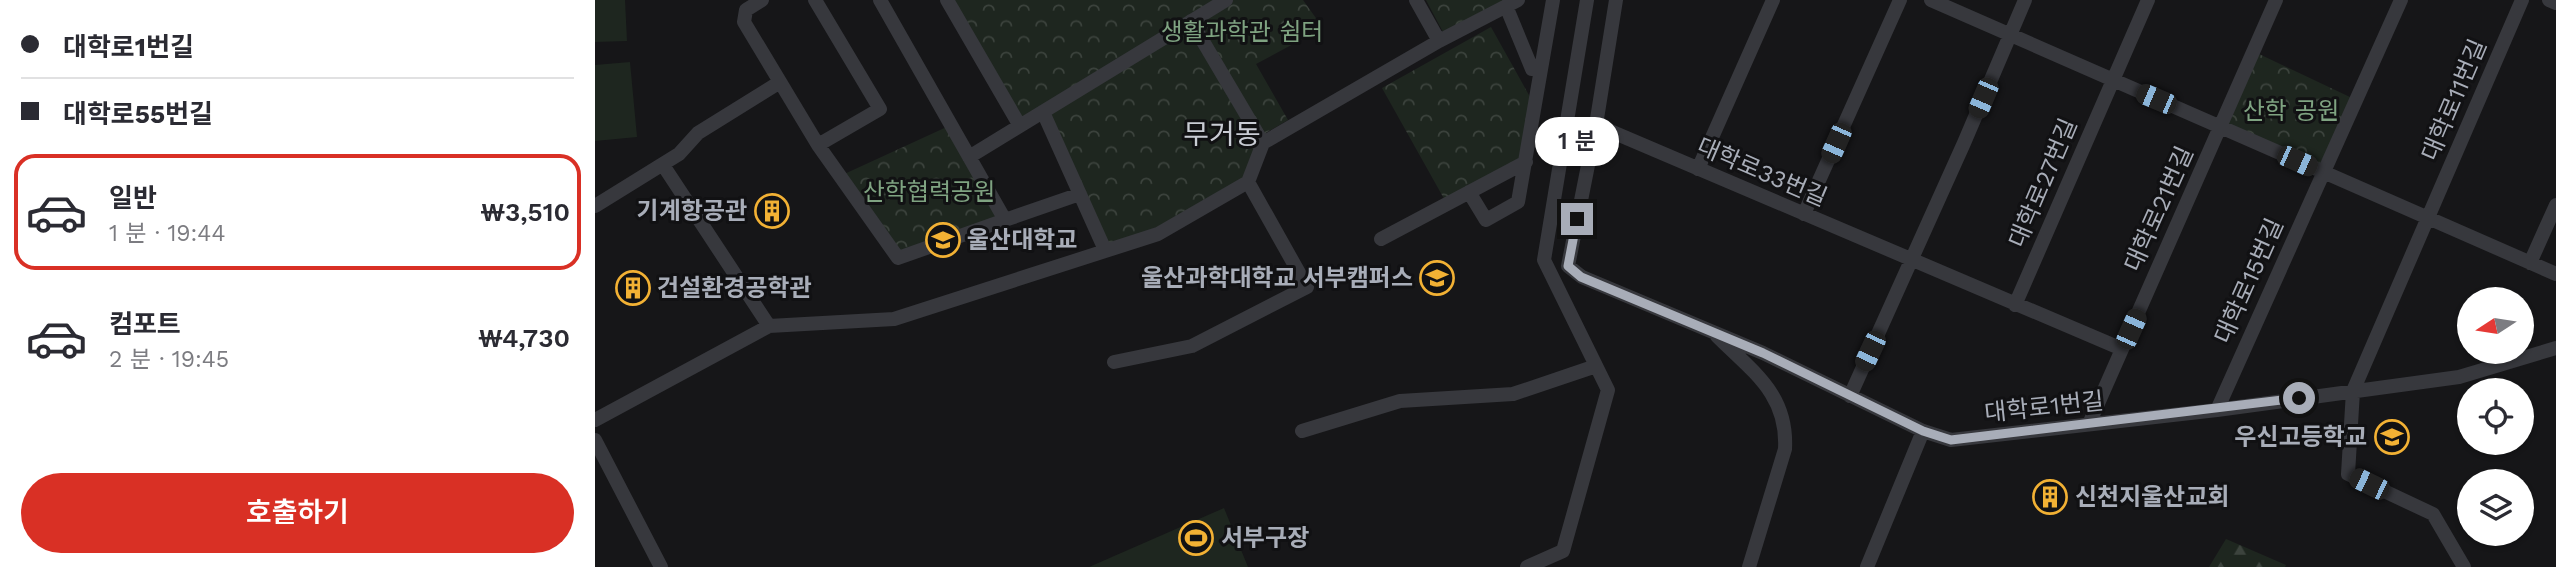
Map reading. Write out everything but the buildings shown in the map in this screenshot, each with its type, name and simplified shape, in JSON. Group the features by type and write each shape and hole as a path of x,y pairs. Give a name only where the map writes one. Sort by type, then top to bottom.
{"street":[{"path":"762,0 746,10 744,22 818,145 898,258 1080,194"},
{"path":"815,0 880,109 818,145"},
{"path":"880,0 1005,220"},
{"path":"947,0 1020,127"},
{"path":"969,157 1226,0"},
{"path":"1416,0 1439,41"},
{"path":"1469,192 1486,220 1518,202 1553,0"},
{"path":"1527,567 1563,551 1608,390 1544,260 1587,0"},
{"path":"1596,125 1616,0"},
{"path":"1697,169 1773,0"},
{"path":"1804,214 1900,0"},
{"path":"1931,0 2113,80"},
{"path":"1850,396 2025,0"},
{"name":"대학로27번길","path":"2015,305 2148,0"},
{"name":"대학로21번길","path":"2089,424 2276,0"},
{"name":"대학로15번길","path":"2217,410 2401,0"},
{"name":"대학로11번길","path":"2353,391 2522,0"},
{"path":"2549,0 2556,3"},
{"path":"595,419 769,326 894,319 1158,234 1248,182 1263,143 1439,41 1512,3 1532,69 1542,68"},
{"path":"1191,21 1263,143"},
{"name":"대학로21번길","path":"2113,80 2220,127"},
{"path":"595,206 679,155 698,133 780,82"},
{"path":"1043,112 1105,250"},
{"name":"대학로33번길","path":"1596,125 1911,260"},
{"name":"대학로1번길","path":"1596,125 1568,266 1581,277 1763,353 1923,431 1951,440 2217,410 2459,377 2556,348"},
{"path":"2220,127 2556,274"},
{"path":"1381,239 1526,162"},
{"path":"663,165 769,326"},
{"path":"1114,362 1192,346 1307,287 1248,182"},
{"path":"2530,263 2556,205"},
{"path":"1911,260 2122,349"},
{"path":"1713,332 1771,390 1780,407 1786,431 1784,449 1749,567"},
{"path":"1302,431 1400,401 1513,394 1596,366"},
{"path":"2353,391 2348,474 2433,514 2465,567"},
{"path":"1867,567 1923,431"},
{"path":"595,440 661,567"}],"green space":[{"path":"595,0 625,0 627,41 595,42"},
{"path":"947,0 1226,0 1020,126"},
{"name":"생활과학관 쉼터","path":"1232,0 1303,0 1323,28 1256,64 1288,120 1264,134 1198,22"},
{"path":"1426,0 1504,0 1443,32"},
{"path":"1188,27 1259,144 1245,178 1155,229 1106,244 1047,113"},
{"path":"1491,27 1535,106 1526,162 1447,204 1382,88"},
{"name":"산학 공원","path":"2259,54 2352,98 2319,166 2228,124"},
{"path":"630,62 637,137 595,141 595,65"},
{"name":"산학협력공원","path":"951,125 1005,220 898,258 840,176"},
{"name":"서부구장","path":"1224,508 1248,567 1089,567"},
{"path":"2226,539 2286,565 2209,567"}],"place":[{"name":"기계항공관","path":"772,211"},
{"name":"울산대학교","path":"943,240"},
{"name":"울산과학대학교 서부캠퍼스","path":"1437,278"},
{"name":"건설환경공학관","path":"633,288"},
{"name":"우신고등학교","path":"2392,437"},
{"name":"신천지울산교회","path":"2050,497"},
{"name":"서부구장","path":"1196,538"}],"district":[{"name":"무거동","path":"1222,134"}],"route":[{"path":"1577,219 1568,266 1581,277 1763,353 1923,431 1951,440 2299,398"}]}
